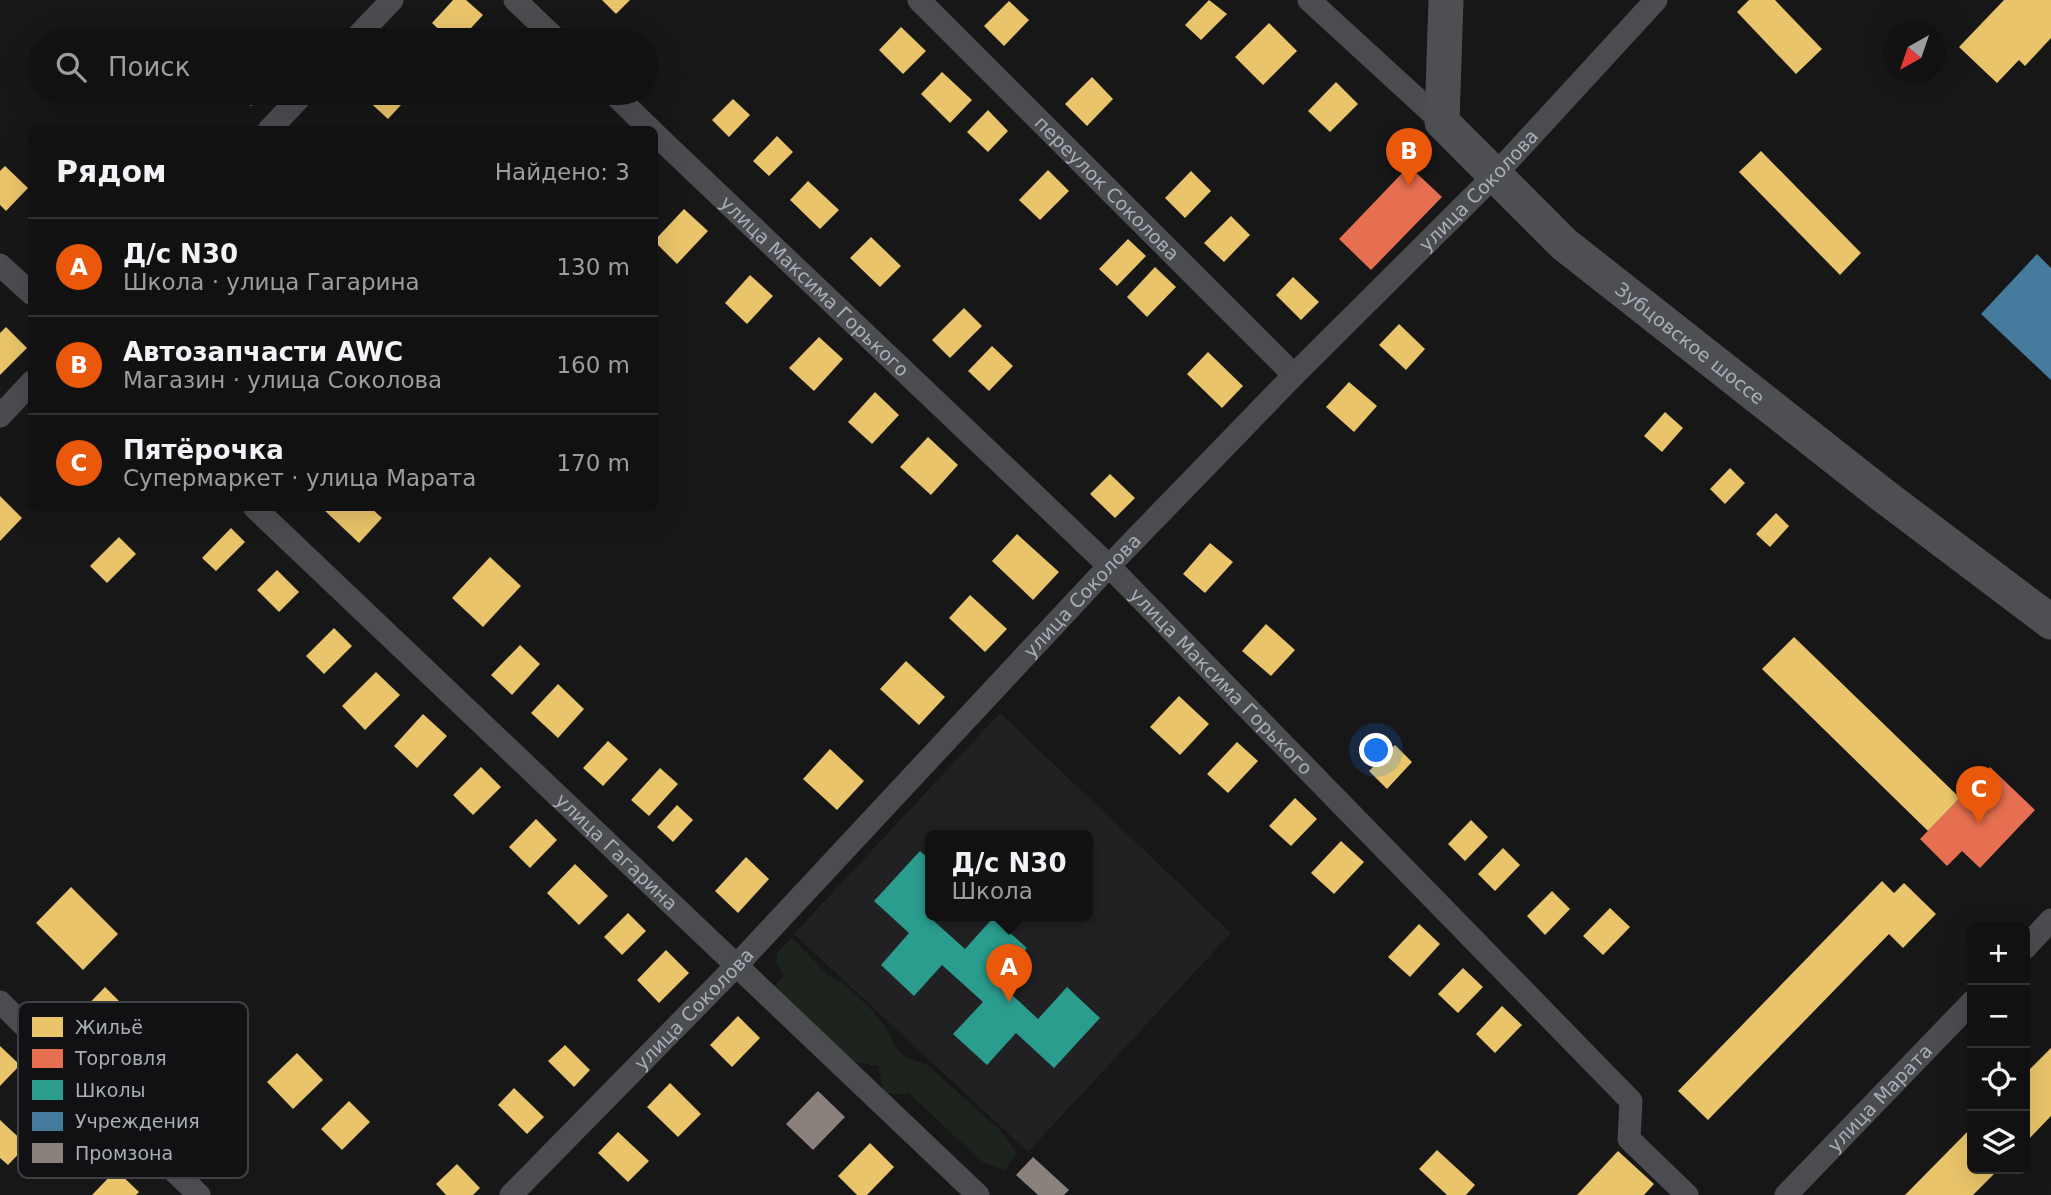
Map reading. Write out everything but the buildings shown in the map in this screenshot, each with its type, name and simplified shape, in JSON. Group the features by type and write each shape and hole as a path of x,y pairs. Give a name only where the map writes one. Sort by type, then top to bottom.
{"main road":[{"path":"1442,122 1446,0"},
{"name":"Зубцовское шоссе","path":"1442,122 1564,244 1884,496 2051,622"}],"street":[{"path":"365,28 392,0"},
{"path":"515,0 545,28"},
{"name":"переулок Соколова","path":"919,0 1294,375"},
{"path":"1309,0 1442,122"},
{"name":"улица Соколова","path":"511,1195 735,967 1109,566 1294,375 1495,175 1656,0"},
{"path":"273,126 293,105"},
{"name":"улица Максима Горького","path":"625,105 648,126"},
{"name":"улица Максима Горького","path":"658,136 1109,566 1631,1101 1629,1139 1687,1195"},
{"path":"0,265 28,290"},
{"path":"0,416 28,386"},
{"name":"улица Гагарина","path":"258,511 978,1195"},
{"path":"2030,942 2051,920"},
{"path":"0,1002 18,1019"},
{"name":"улица Марата","path":"1786,1195 1967,1007"},
{"path":"181,1178 199,1195"}],"shaded area":[{"path":"1000,713 1231,933 1028,1152 794,934"},
{"path":"792,938 828,975 842,982 869,1007 887,1029 897,1049 908,1058 926,1064 998,1128 1017,1153 1005,1170 983,1163 909,1093 898,1095 884,1092 878,1066 849,1061 773,987 784,976 776,962 778,951"}],"place":[{"name":"Автозапчасти AWC","path":"1409,186"},
{"name":"Пятёрочка","path":"1979,824"},
{"name":"Д/с N30","path":"1009,1002"}]}
